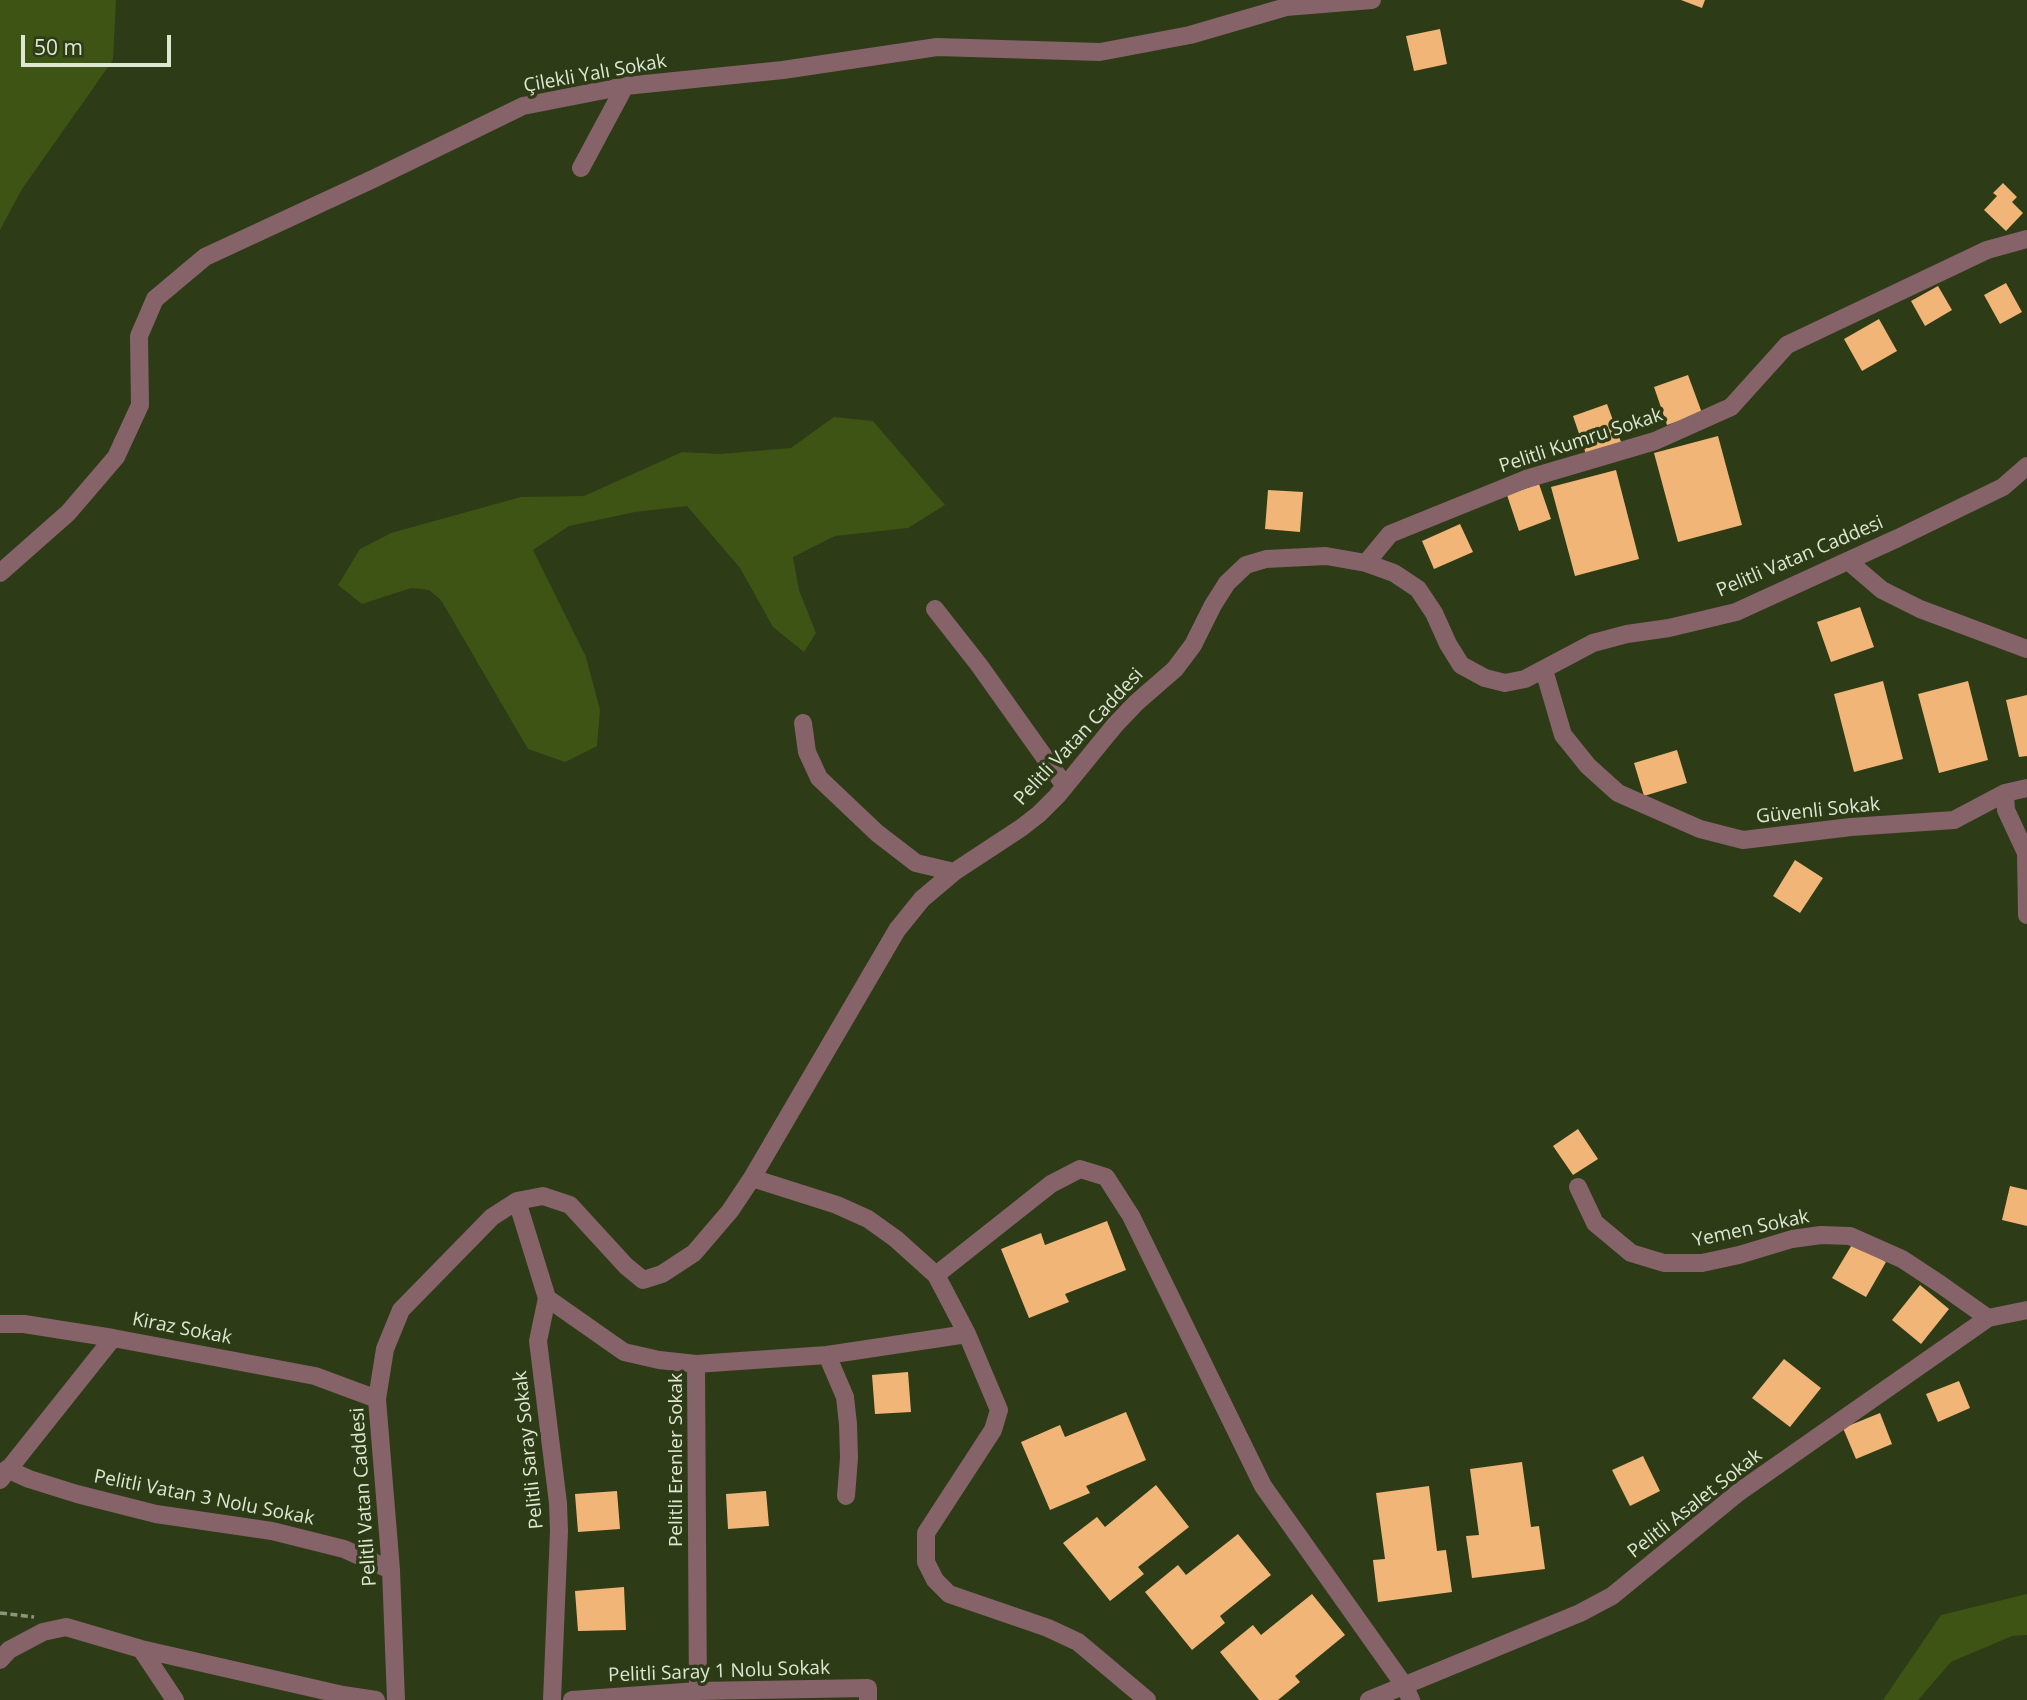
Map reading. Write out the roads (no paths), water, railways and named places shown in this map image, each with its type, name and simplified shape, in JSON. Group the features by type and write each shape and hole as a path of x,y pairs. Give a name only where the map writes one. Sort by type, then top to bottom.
{"street":[{"name":"Çilekli Yalı Sokak","path":"0,573 68,513 116,457 140,405 139,336 155,299 205,257 523,106 625,86 783,70 937,47 1100,52 1190,35 1286,8 1372,0"},
{"path":"581,168 625,86"},
{"name":"Pelitli Kumru Sokak","path":"1366,563 1390,534 1526,479 1656,441 1731,407 1787,345 1987,250 2027,239"},
{"name":"Pelitli Vatan Caddesi","path":"396,1700 391,1570 377,1399 385,1349 401,1310 492,1217 517,1200 543,1196 570,1205 626,1266 643,1280 662,1273 694,1253 730,1211 752,1178 897,930 922,899 954,872 1030,821 1057,796 1115,724 1175,669 1193,645 1227,583 1246,565 1266,559 1325,556 1366,563 1394,573 1418,589 1434,613 1461,665 1485,678 1505,683 1525,679 1593,643 1735,612 2003,487 2027,466"},
{"path":"1848,561 1882,590 1920,609 2027,649"},
{"path":"935,609 979,665 1065,786"},
{"name":"Güvenli Sokak","path":"1544,670 1563,735 1588,766 1618,793 1700,829 1743,840 1851,827 1954,820 2005,793 2027,788"},
{"path":"803,723 807,752 819,778 877,833 916,863 954,872"},
{"path":"2005,793 2006,810 2026,853 2027,915"},
{"path":"936,1275 1051,1184 1080,1169 1106,1177 1131,1216 1264,1486 1407,1693"},
{"path":"752,1178 837,1205 868,1219 896,1239 936,1275 967,1334 999,1410 993,1430 926,1533 926,1562 935,1580 948,1594 1048,1628 1078,1642 1147,1700"},
{"name":"Yemen Sokak","path":"1578,1187 1595,1223 1631,1252 1664,1263 1702,1263 1792,1239 1821,1235 1850,1236 1902,1259 1987,1318"},
{"name":"Pelitli Saray Sokak","path":"517,1200 547,1298 538,1340 558,1503 552,1700"},
{"path":"547,1298 624,1352 659,1360 696,1364"},
{"name":"Pelitli Asalet Sokak","path":"1369,1700 1407,1693 1612,1596 1739,1492 1987,1318 2027,1310"},
{"path":"0,1324 24,1324 113,1338"},
{"name":"Pelitli Erenler Sokak","path":"698,1695 696,1364 827,1355 967,1334"},
{"name":"Kiraz Sokak","path":"4,1474 113,1338 314,1376 377,1399"},
{"path":"827,1355 845,1397 847,1410 849,1458 846,1496"},
{"name":"Pelitli Vatan 3 Nolu Sokak","path":"4,1474 156,1514 272,1531 344,1549 391,1570"},
{"path":"0,1660 9,1650 43,1632 66,1627 141,1649 343,1695 376,1700"},
{"path":"141,1649 175,1700"},
{"name":"Pelitli Saray 1 Nolu Sokak","path":"572,1700 698,1695 868,1694"}]}
